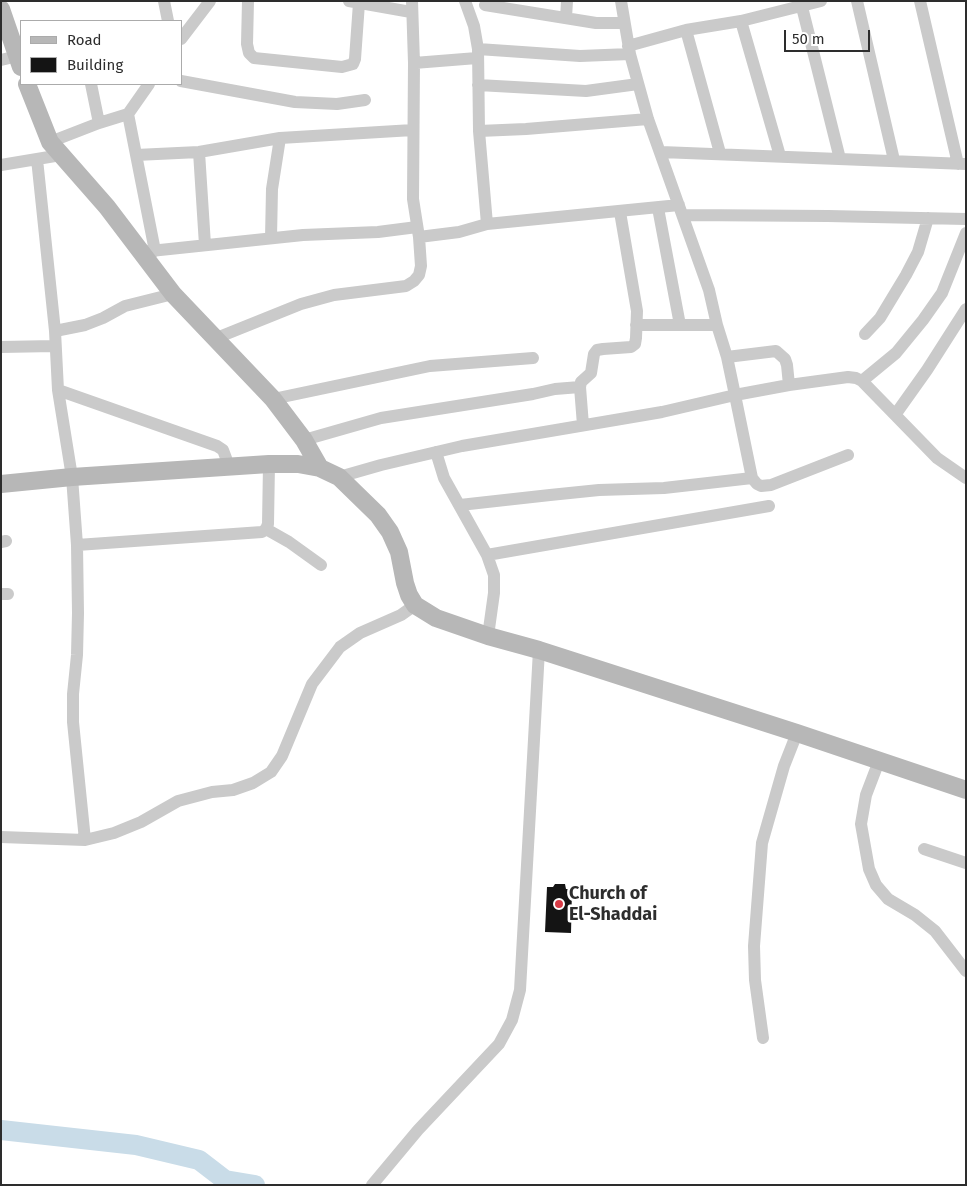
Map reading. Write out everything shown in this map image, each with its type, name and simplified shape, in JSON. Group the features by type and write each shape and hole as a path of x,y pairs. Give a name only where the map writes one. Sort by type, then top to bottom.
{"street":[{"path":"164,1 168,20"},
{"path":"182,39 210,1"},
{"path":"214,339 301,304 334,295 406,286 419,275 421,266 413,199 414,62 412,6 354,2 355,59 353,64 342,67 254,58 249,53 247,44 248,1"},
{"path":"566,18 567,1"},
{"path":"621,1 629,50 648,119 709,290 727,357 752,478 757,484 762,486 771,485 848,455"},
{"path":"414,62 478,54 580,56 629,50 686,30 741,21 821,1"},
{"path":"857,1 894,160"},
{"path":"661,152 962,164 920,1"},
{"path":"486,224 479,131 478,54 474,26 466,3 485,3 596,22 624,23"},
{"path":"802,7 840,159"},
{"path":"1,9 15,52"},
{"path":"741,21 780,156"},
{"path":"686,30 720,153"},
{"path":"182,81 294,102 337,104 366,100"},
{"path":"478,85 586,91 638,84"},
{"path":"27,85 37,111 56,148 148,251 173,294 272,399 304,440 320,468"},
{"path":"90,85 99,123"},
{"path":"1,165 37,159 99,123 128,114 148,85"},
{"path":"128,114 136,155 148,251"},
{"path":"479,131 648,119"},
{"path":"136,155 199,152 280,138 413,130"},
{"path":"271,238 272,188 280,138"},
{"path":"199,152 204,245"},
{"path":"37,159 58,390 72,477 77,545 77,655 72,694 85,840"},
{"path":"148,251 303,235 378,232 459,232 486,224 658,208 966,219"},
{"path":"658,208 680,325"},
{"path":"583,425 580,387 581,382 591,373 594,354 597,350 631,347 635,344 637,311 620,212"},
{"path":"865,334 880,318 914,260 925,233 928,218"},
{"path":"862,381 896,353 942,293 966,233"},
{"path":"54,332 85,325 125,306 173,294"},
{"path":"895,416 966,308"},
{"path":"636,325 717,325"},
{"path":"1,347 54,346"},
{"path":"727,357 776,351 785,359 789,385"},
{"path":"272,399 430,366 532,358"},
{"path":"339,477 462,446 662,412 789,385 848,377 862,381 936,458 966,478"},
{"path":"304,440 381,418 533,394 550,389 580,387"},
{"path":"58,390 217,446 223,450 229,466"},
{"path":"436,452 444,478 487,555 494,575 494,593 488,636"},
{"path":"77,545 257,533 266,529 268,524 269,464"},
{"path":"1,484 229,466 298,464 320,468 339,477 382,521 390,532 398,552 405,583 415,606 436,618 797,733 966,790"},
{"path":"460,505 579,492 664,488 752,478"},
{"path":"487,555 769,506"},
{"path":"266,529 289,542 322,565"},
{"path":"1,837 85,840 114,833 141,822 178,800 212,792 233,790 253,783 271,772 282,756 312,684 340,647 360,633 401,615 415,606"},
{"path":"372,1185 418,1130 499,1044 512,1020 520,990 539,650"},
{"path":"763,1038 755,980 754,946 762,844 784,766 797,733"},
{"path":"878,761 866,795 861,824 869,869 876,885 888,899 915,915 935,932 966,971"},
{"path":"924,850 966,863"}],"building":[{"path":"555,884 565,884 566,889 572,889 571,933 545,932 547,887 553,887"}],"waterway":[{"path":"1,1130 136,1145 199,1160 225,1180 255,1185"}],"place":[{"name":"Church of El-Shaddai","path":"559,904"}]}
